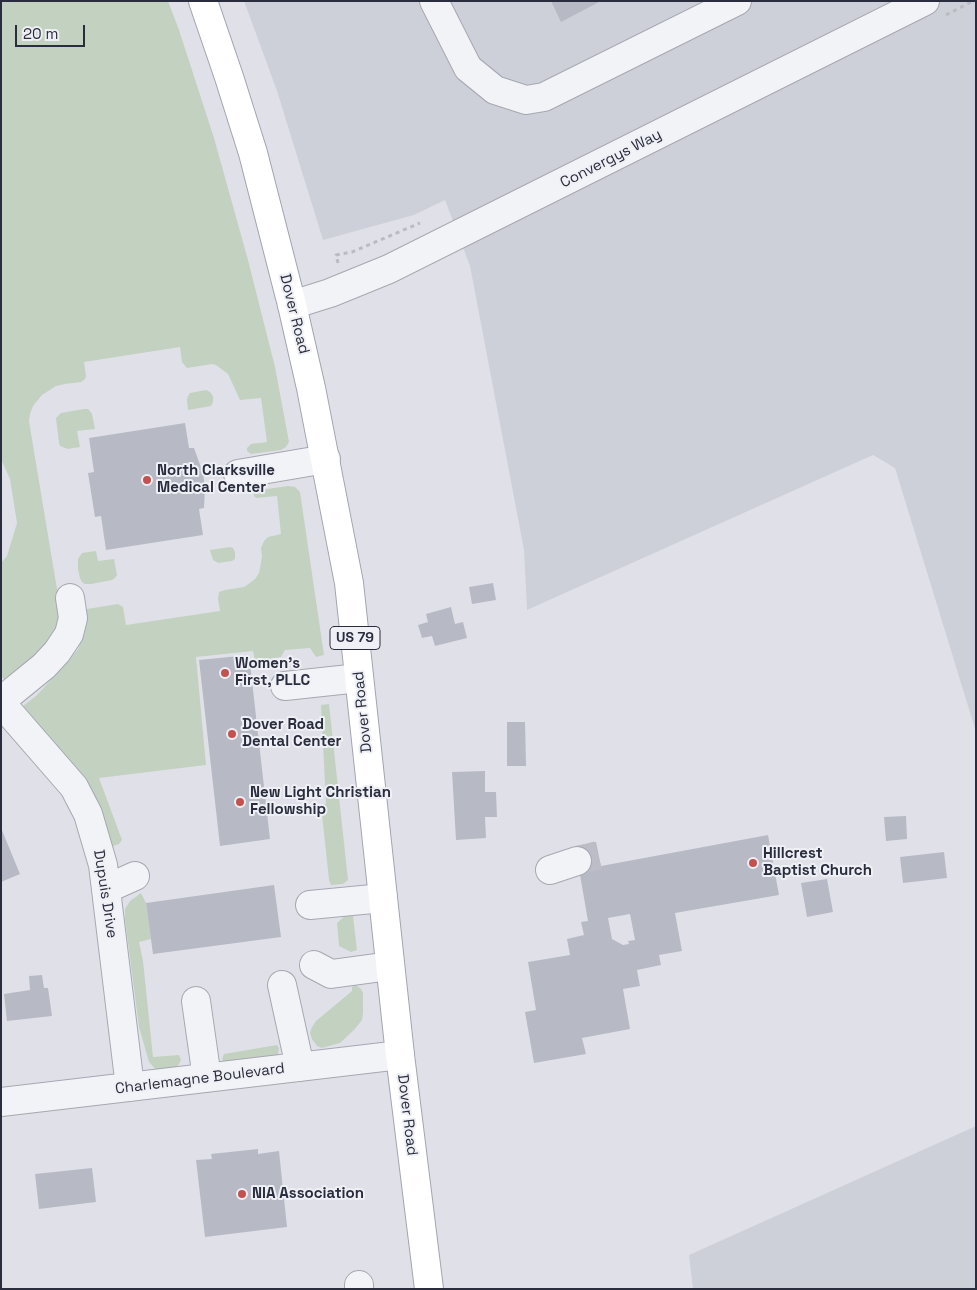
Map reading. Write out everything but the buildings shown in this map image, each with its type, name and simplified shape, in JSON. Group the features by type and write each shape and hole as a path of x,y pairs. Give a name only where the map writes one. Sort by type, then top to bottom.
{"main road":[{"name":"Dover Road","path":"203,1 253,153 292,305 326,459 349,584 400,1055 429,1289"}],"street":[{"path":"434,1 468,68 495,90 526,100 544,96 737,1"},
{"name":"Convergys Way","path":"292,305 330,293 396,266 925,1"},
{"path":"238,474 326,459"},
{"path":"1,702 44,666 57,652 69,634 73,618 70,598"},
{"path":"285,686 359,678"},
{"name":"Dupuis Drive","path":"1,702 74,787 88,814 103,865 130,1087"},
{"path":"550,870 577,860"},
{"path":"106,889 135,876"},
{"path":"310,905 383,898"},
{"path":"314,965 331,974 390,966"},
{"path":"282,985 300,1067"},
{"path":"196,1001 207,1078"},
{"name":"Charlemagne Boulevard","path":"1,1102 400,1055"}],"shaded area":[{"path":"244,1 976,1 976,732 895,468 873,455 527,610 524,550 470,266 445,200 414,215 323,240 277,91"},
{"path":"976,1126 976,1289 693,1289 689,1255"}],"green space":[{"path":"1,1 168,1 214,138 248,260 275,367 289,442 281,450 251,454 247,451 251,444 267,442 261,398 240,400 228,374 216,365 187,368 182,362 180,347 84,362 85,379 81,382 56,386 42,395 33,406 29,421 61,613 60,622 50,641 39,655 7,682 1,676 1,563 7,556 17,523 10,479 1,459"},
{"path":"206,390 213,396 211,406 188,410 187,400 190,393"},
{"path":"88,409 92,414 95,429 77,431 80,447 68,449 60,446 56,418 61,413"},
{"path":"288,486 295,487 300,492 324,655 316,657 310,648 285,650 281,657 255,661 253,651 196,657 206,765 99,778 122,840 119,844 110,847 88,784 23,706 36,696 78,649 87,622 87,609 118,604 123,607 126,625 220,611 219,592 244,587 255,579 259,573 262,557 261,548 264,541 268,537 281,534 277,496 256,498 253,491"},
{"path":"230,547 235,552 235,559 218,563 213,560 210,550"},
{"path":"96,551 98,561 114,559 117,575 112,580 85,584 80,578 78,559 82,553"},
{"path":"329,704 348,880 343,884 331,885 321,805 326,804 321,705"},
{"path":"141,893 146,903 151,939 139,942 143,961 153,1057 179,1055 181,1060 174,1071 159,1073 149,1062 139,1027 125,909 130,901"},
{"path":"347,914 353,916 357,950 351,952 339,946 337,923"},
{"path":"356,985 363,993 362,1020 340,1043 322,1048 317,1046 310,1033 312,1027 316,1021 352,991 352,987"},
{"path":"277,1045 279,1048 278,1054 273,1058 225,1063 222,1059 224,1054"}],"tunnel":[{"path":"577,861 598,855"}],"place":[{"name":"North Clarksville Medical Center","path":"147,480"},
{"name":"Women's First, PLLC","path":"225,673"},
{"name":"Dover Road Dental Center","path":"232,734"},
{"name":"New Light Christian Fellowship","path":"240,802"},
{"name":"Hillcrest Baptist Church","path":"753,863"},
{"name":"NIA Association","path":"242,1194"}]}
